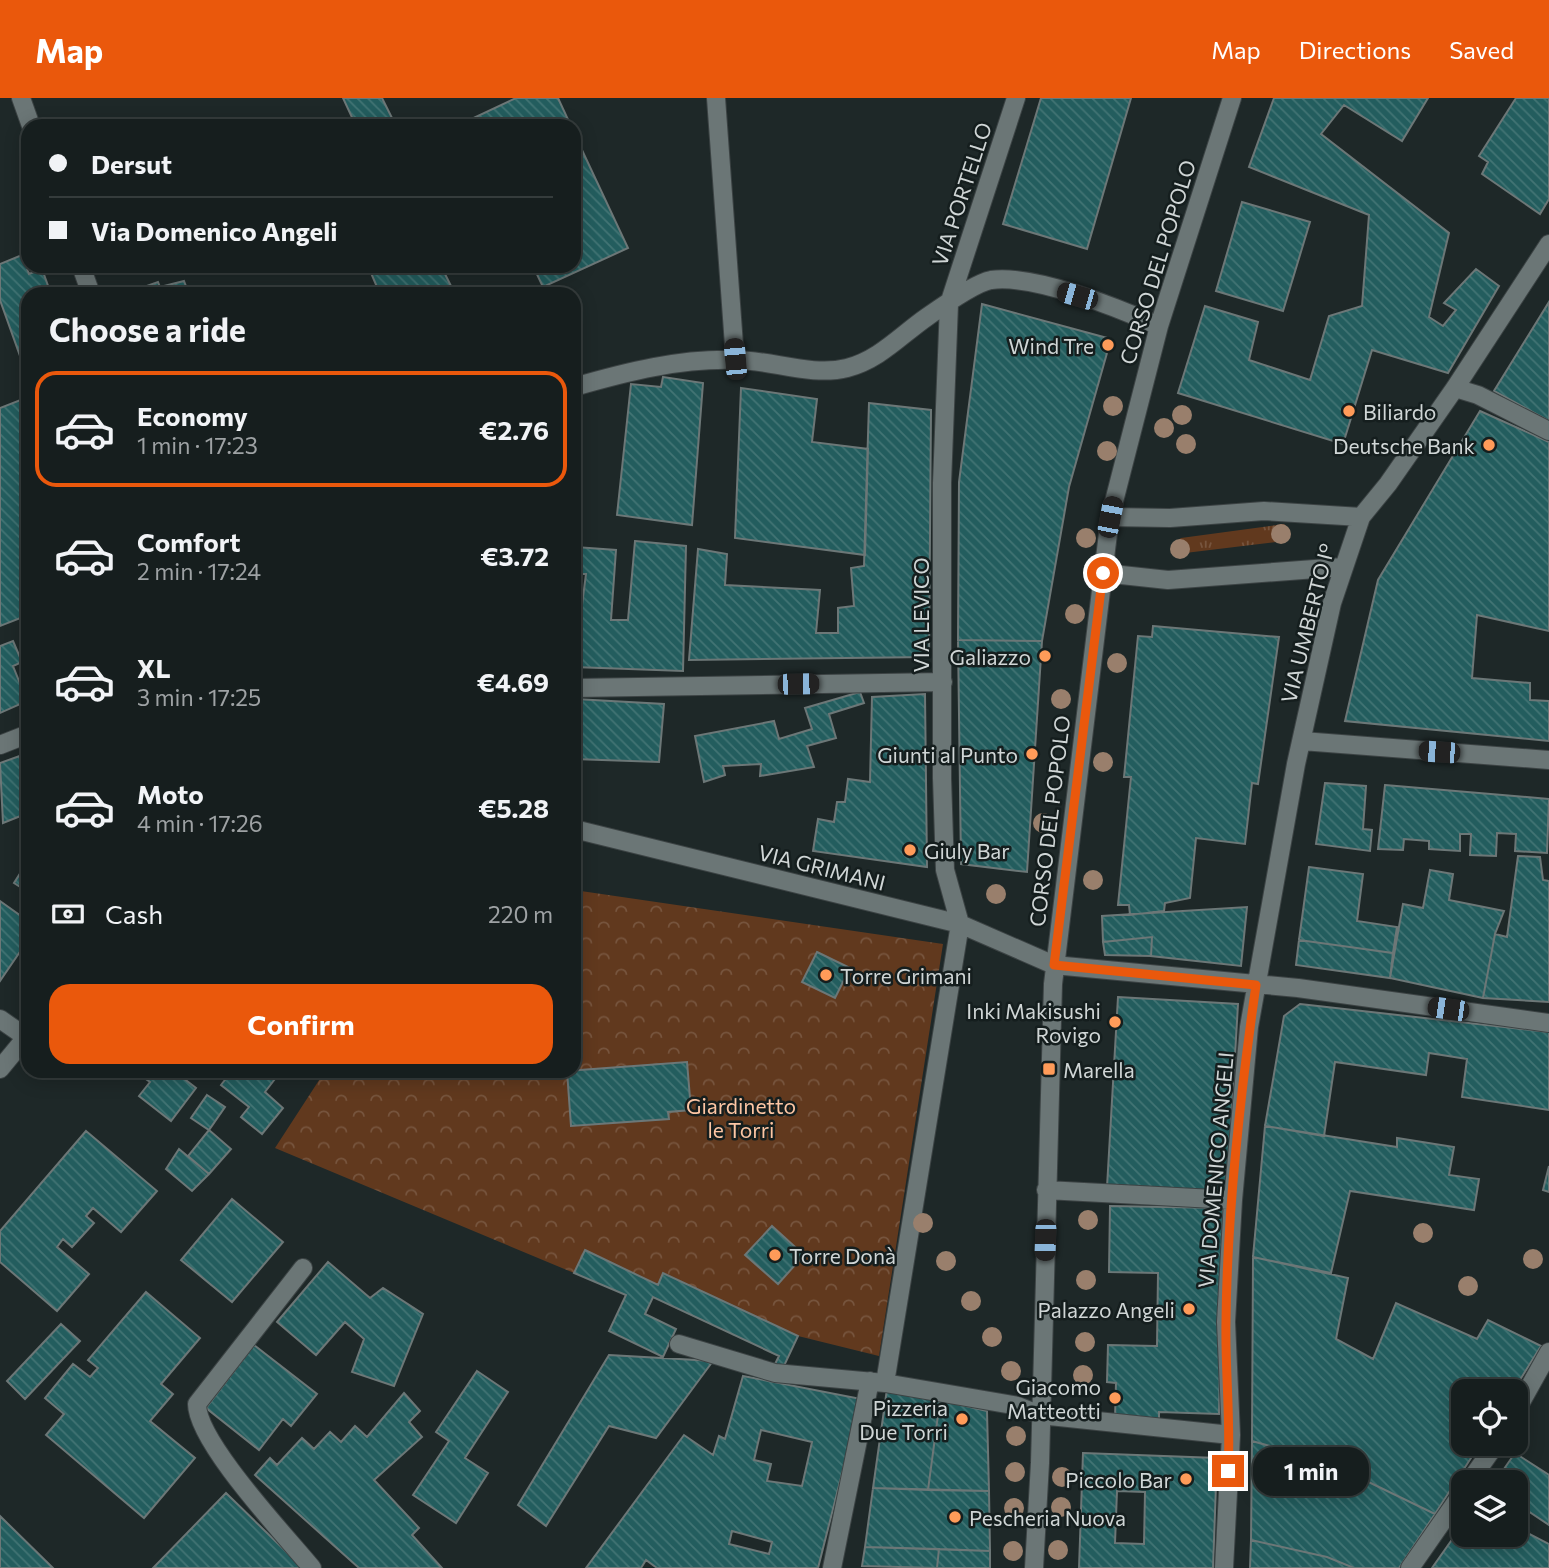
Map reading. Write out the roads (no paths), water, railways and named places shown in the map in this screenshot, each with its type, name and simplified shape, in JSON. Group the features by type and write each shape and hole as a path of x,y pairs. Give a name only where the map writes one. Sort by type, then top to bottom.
{"street":[{"path":"21,98 28,119"},
{"path":"716,98 735,359"},
{"name":"VIA PORTELLO","path":"949,304 1016,98"},
{"name":"CORSO DEL POPOLO","path":"1034,1568 1054,965 1110,517 1159,326 1232,98"},
{"name":"VIA UMBERTO I°","path":"1256,985 1301,741 1342,567 1361,517 1455,388 1549,244"},
{"path":"581,385 622,373 666,365 735,359 816,369 846,368 888,348 949,304 988,281 1015,279 1098,302 1159,326"},
{"name":"VIA LEVICO","path":"949,304 942,483 943,778 945,870 960,924"},
{"path":"1455,388 1478,395 1549,431"},
{"path":"1110,517 1170,518 1264,511 1361,517"},
{"path":"1103,573 1168,580 1342,567"},
{"path":"581,688 943,682"},
{"path":"0,745 21,737"},
{"path":"1301,741 1549,760"},
{"name":"VIA GRIMANI","path":"581,831 960,924 1054,965 1256,985 1549,1023"},
{"path":"832,1568 877,1382 960,924"},
{"name":"VIA DOMENICO ANGELI","path":"1224,1568 1231,1435 1226,1322 1233,1200 1256,985"},
{"path":"0,1019 21,1032"},
{"path":"0,1069 21,1043"},
{"path":"1046,1190 1233,1200"},
{"path":"303,1268 197,1404 197,1416 213,1445 312,1568"},
{"path":"679,1344 775,1373 877,1382 1018,1406 1040,1415 1231,1435"},
{"path":"1528,1390 1549,1352"},
{"path":"1410,1568 1451,1509"}],"place":[{"name":"Wind Tre","path":"1108,345"},
{"name":"Biliardo","path":"1349,411"},
{"name":"Deutsche Bank","path":"1489,445"},
{"name":"Galiazzo","path":"1045,656"},
{"name":"Giunti al Punto","path":"1032,754"},
{"name":"Giuly Bar","path":"910,850"},
{"name":"Torre Grimani","path":"826,975"},
{"name":"Inki Makisushi Rovigo","path":"1115,1022"},
{"name":"Marella","path":"1049,1069"},
{"name":"Torre Donà","path":"775,1255"},
{"name":"Palazzo Angeli","path":"1189,1309"},
{"name":"Giacomo Matteotti","path":"1115,1398"},
{"name":"Pizzeria Due Torri","path":"962,1419"},
{"name":"Piccolo Bar","path":"1186,1479"},
{"name":"Pescheria Nuova","path":"955,1517"}],"park label":[{"name":"Giardinetto le Torri","path":"741,1117"}]}
